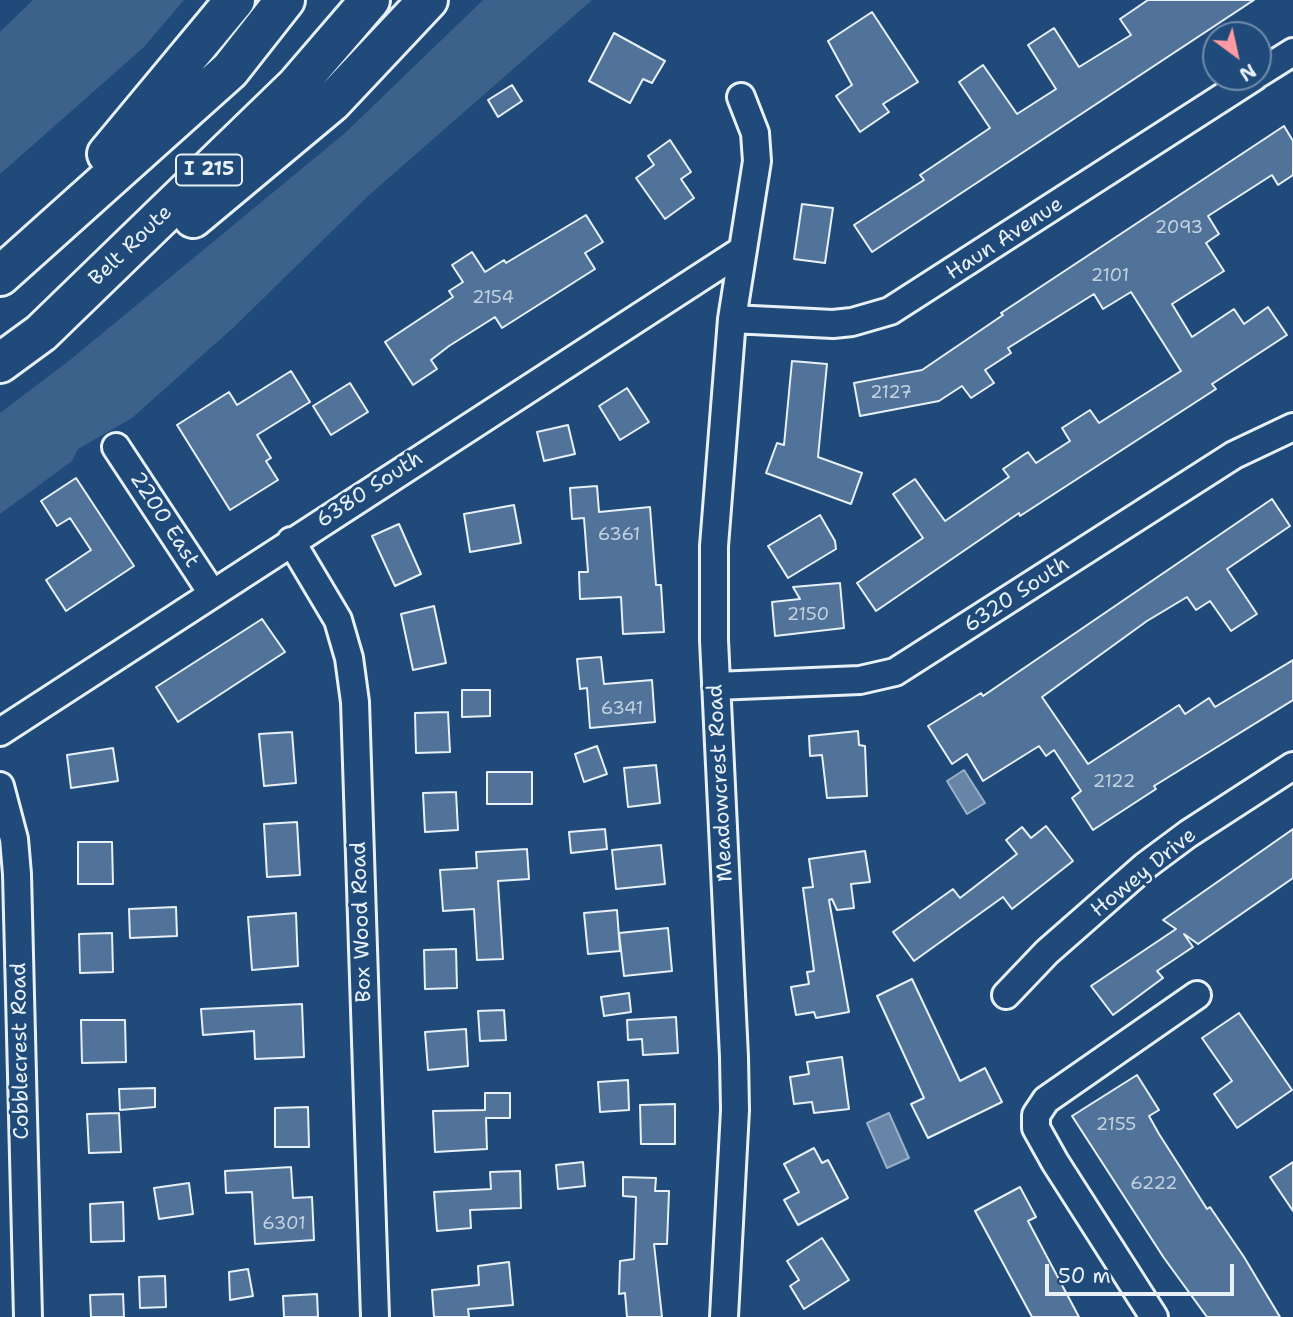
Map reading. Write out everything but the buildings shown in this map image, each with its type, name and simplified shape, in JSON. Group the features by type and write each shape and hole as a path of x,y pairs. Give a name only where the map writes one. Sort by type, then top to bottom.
{"highway":[{"path":"5,272 235,0"},
{"name":"I 215","path":"5,272 230,70 285,0"},
{"name":"Belt Route","path":"0,363 41,333 296,86 370,0"},
{"path":"41,333 142,261 332,102 428,0"}],"street":[{"name":"Haun Avenue","path":"1272,66 1293,52"},
{"name":"Haun Avenue","path":"732,319 833,324 852,323 890,312 1233,91"},
{"name":"Meadowcrest Road","path":"724,1317 735,1110 716,686 714,546 732,319 757,147 741,97"},
{"name":"6380 South","path":"0,732 741,251"},
{"name":"6320 South","path":"716,686 860,680 895,672 1234,455 1293,427"},
{"name":"2200 East","path":"116,447 212,593"},
{"name":"Box Wood Road","path":"291,541 323,589 338,620 349,658 355,702 375,1317"},
{"name":"Howey Drive","path":"1006,995 1047,953 1145,866 1293,766"},
{"name":"Cobblecrest Road","path":"0,786 16,857 10,1044 28,1317"},
{"path":"1154,1317 1055,1162 1036,1128 1036,1115 1046,1100 1197,995"}],"shaded area":[{"path":"33,0 184,0 143,48 0,174 0,32"},
{"path":"483,0 592,0 368,196 234,327 132,418 78,449 72,461 0,514 0,413 70,360 345,133"},
{"path":"964,770 985,803 967,814 947,781"},
{"path":"889,1113 909,1158 887,1168 867,1123"}]}
